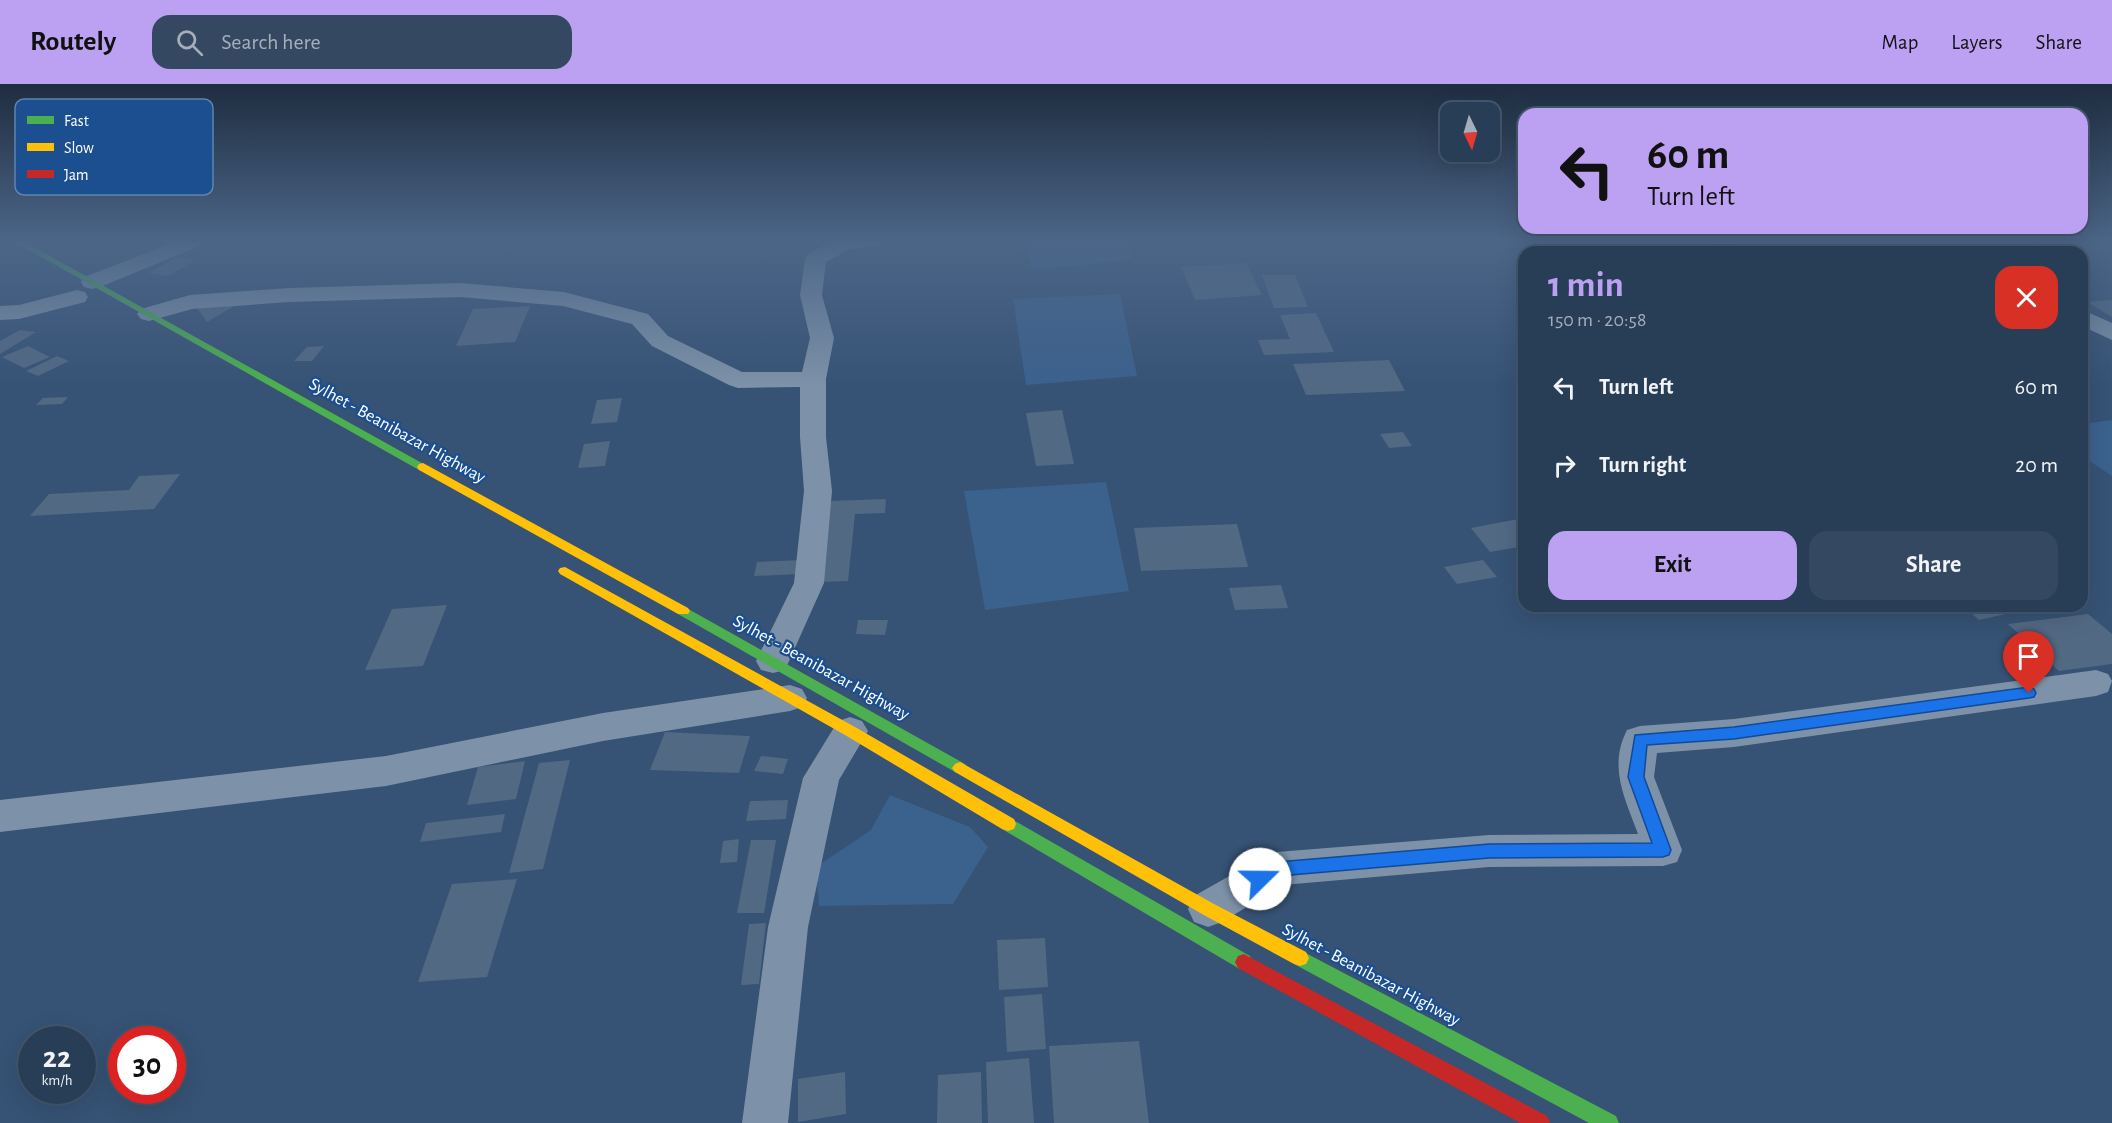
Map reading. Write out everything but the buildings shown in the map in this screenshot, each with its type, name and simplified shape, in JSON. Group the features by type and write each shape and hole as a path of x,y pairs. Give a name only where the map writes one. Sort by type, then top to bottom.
{"main road":[{"name":"Sylhet - Beanibazar Highway","path":"76,289 149,314 773,661 1208,909 1609,1123"},
{"path":"552,564 850,731 1195,935 1540,1123"}],"street":[{"path":"0,313 19,312 85,289"},
{"path":"773,661 809,583 818,491 813,437 813,379 822,338 811,295 812,289"},
{"path":"149,314 190,302 289,295 460,291 564,298 640,320 660,341 738,380 813,379"},
{"path":"2088,320 2112,333"},
{"path":"1208,909 1277,869 1489,851 1663,850 1636,777 1640,740 1734,733 2096,683"},
{"path":"0,816 386,771 603,727 790,698"},
{"path":"765,1123 791,915 821,778 850,731"}],"water":[{"path":"1120,294 1137,376 1026,385 1013,299"},
{"path":"2112,420 2112,476 2088,460 2088,423"},
{"path":"1106,482 1129,591 985,610 964,491"},
{"path":"890,795 970,827 988,847 953,904 819,906 816,867 871,830"}],"traffic: fast":[{"path":"104,289 423,467"},
{"path":"683,611 960,768"},
{"path":"1008,824 1244,962"},
{"path":"1300,958 1609,1123"}],"traffic: slow":[{"path":"423,467 683,611"},
{"path":"565,571 850,731 1008,824"},
{"path":"960,768 1208,909 1300,958"}],"traffic: jam":[{"path":"1244,962 1540,1123"}],"route":[{"path":"1260,879 1277,869 1489,851 1663,850 1636,777 1640,740 1734,733 2029,693"}]}
